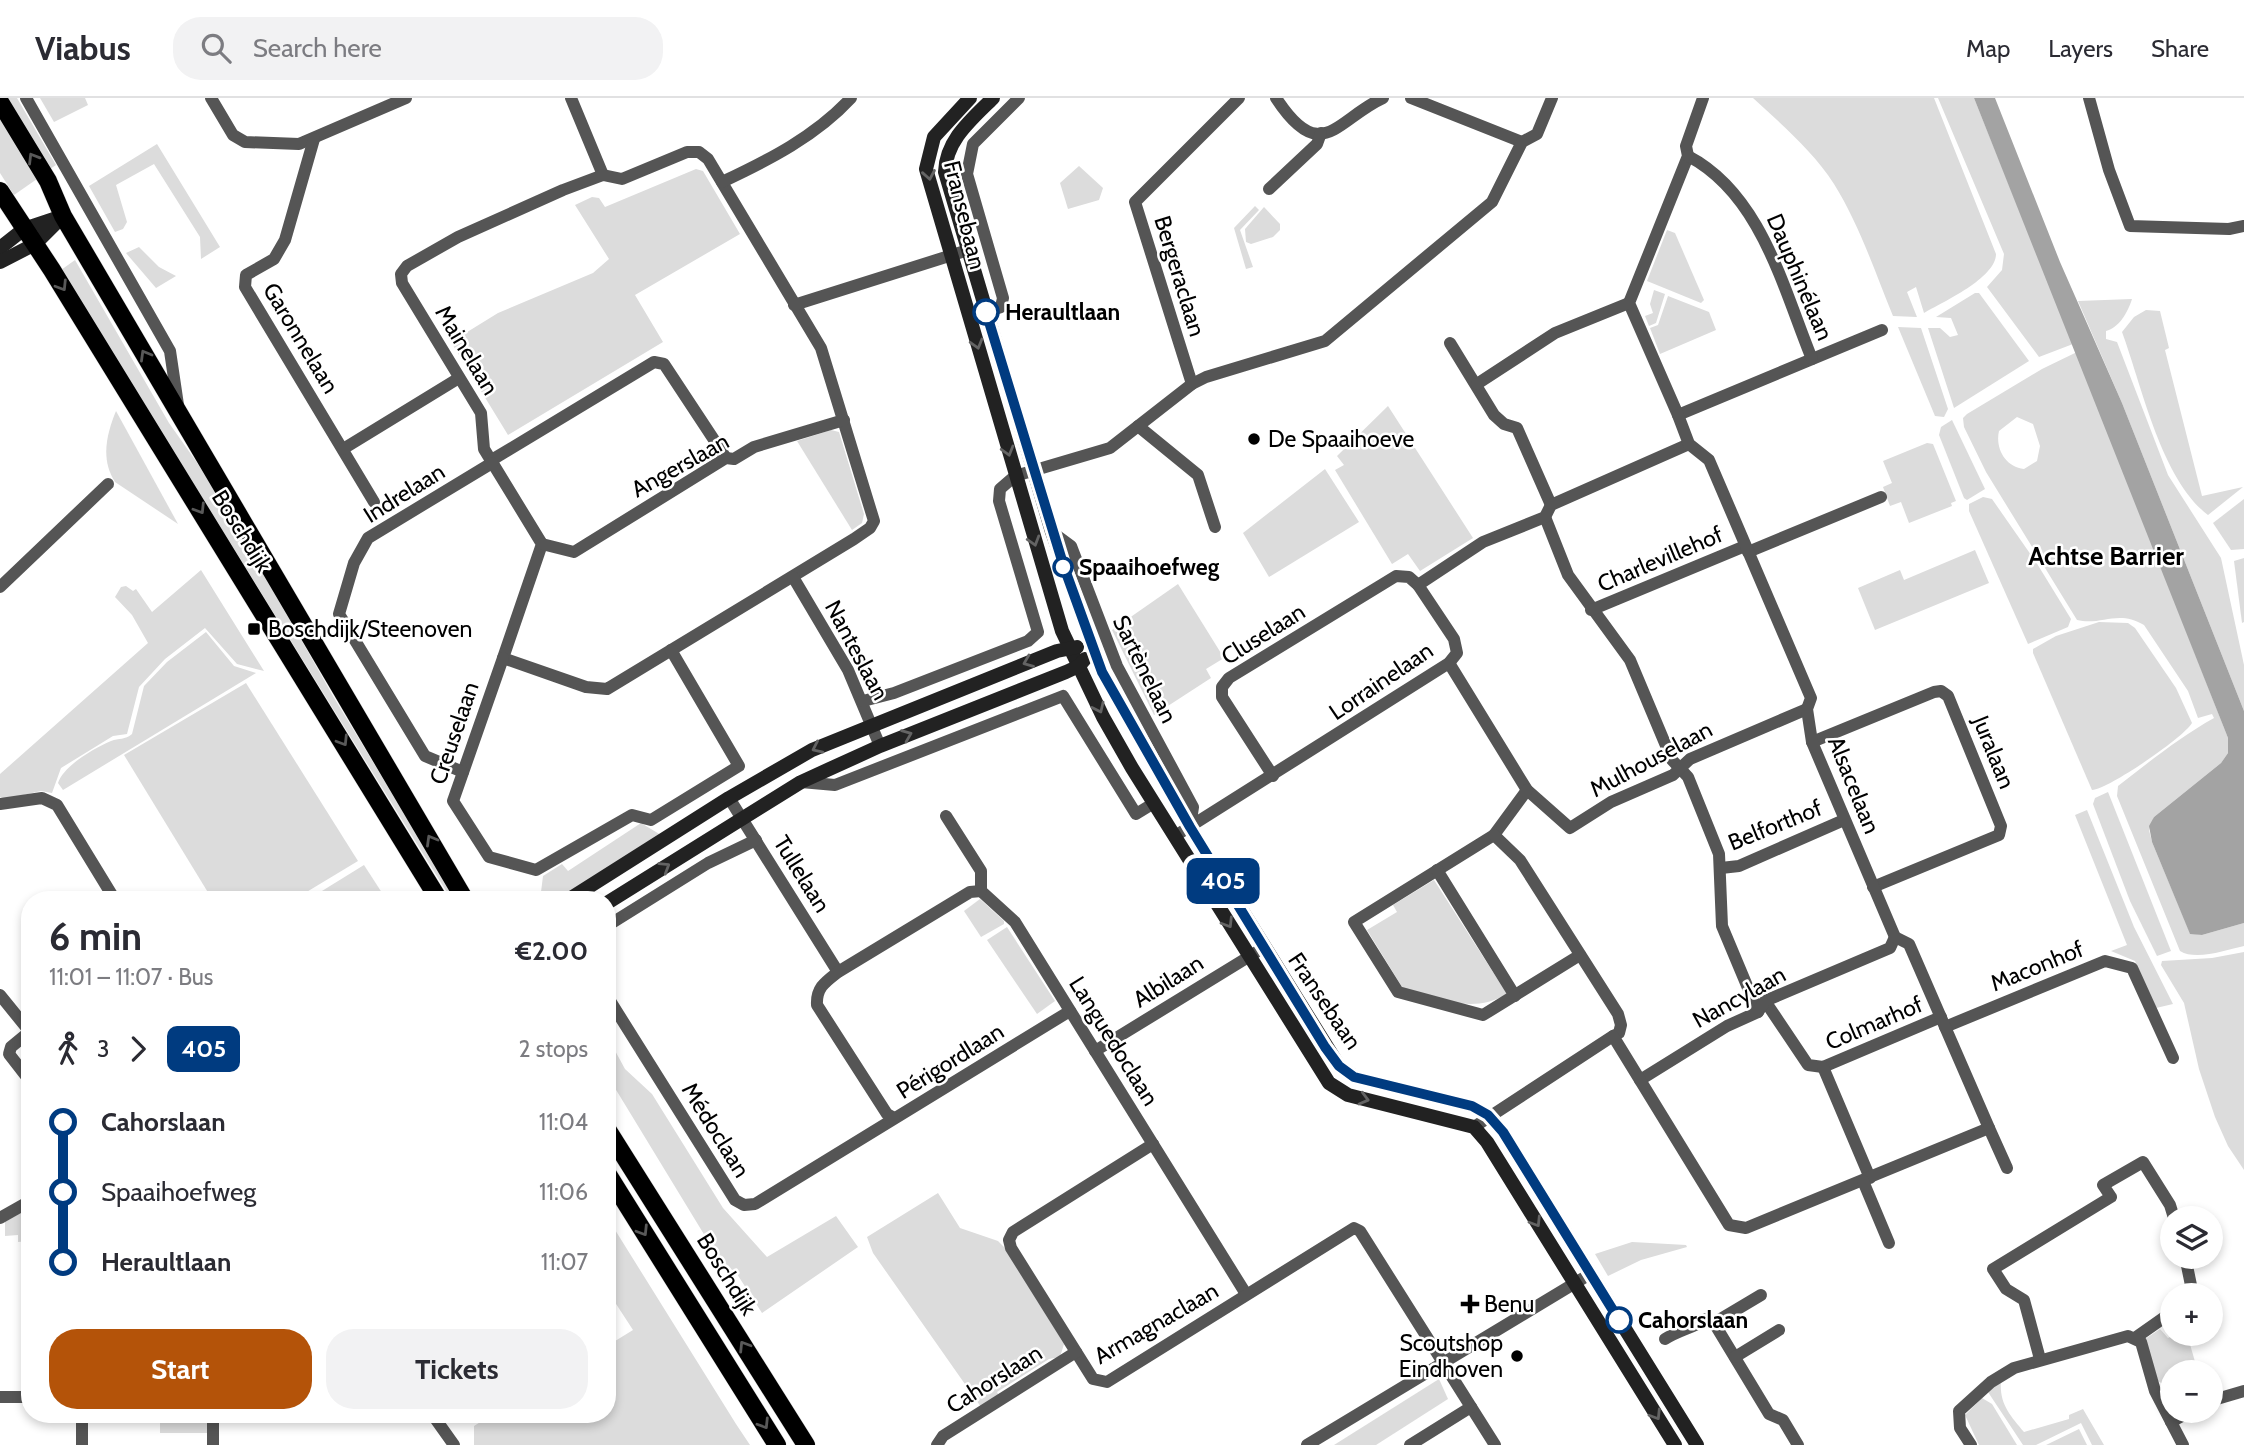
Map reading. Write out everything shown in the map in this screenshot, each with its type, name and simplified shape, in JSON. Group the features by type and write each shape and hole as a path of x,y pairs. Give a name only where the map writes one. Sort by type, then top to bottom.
{"main road":[{"name":"Boschdijk","path":"0,102 48,181 63,216 460,891"},
{"name":"Boschdijk","path":"0,191 433,891"},
{"name":"Boschdijk","path":"616,1143 806,1445"},
{"path":"616,1187 777,1445"}],"street":[{"name":"Boschdijk","path":"26,98 170,351 180,414"},
{"path":"211,98 233,135 245,142 299,144 406,98"},
{"path":"571,98 603,174"},
{"path":"722,182 767,161 831,119 851,98"},
{"name":"Fransebaan","path":"970,98 933,137 926,169 949,256 1062,631 1102,717 1329,1083 1348,1096 1474,1127"},
{"name":"Fransebaan","path":"993,98 967,124 946,156 945,172 1052,532 1093,650 1120,708 1263,948 1339,1066 1354,1077 1472,1106 1488,1115"},
{"name":"Fransebaan","path":"986,312 1001,307 1003,298 967,174 974,144 1019,98"},
{"name":"Bergeraclaan","path":"1192,384 1135,202 1240,98"},
{"path":"1276,98 1290,119 1303,128 1321,133 1335,132 1377,99"},
{"path":"1411,98 1522,142"},
{"path":"863,701 894,693 1016,646 1038,632 999,501 1000,489 1015,476 1110,448 1192,384 1325,341 1492,202 1522,142 1537,134 1552,98"},
{"path":"1678,415 1629,303 1688,156 1685,146 1703,98"},
{"path":"2089,98 2109,170 2130,226 2229,229 2244,226"},
{"path":"1269,189 1317,144 1321,133"},
{"name":"Garonnelaan","path":"314,139 285,240 274,259 246,275 245,287 374,502"},
{"name":"Mainelaan","path":"503,658 586,687 607,688 854,540 870,528 874,521 821,348 708,159 699,152 687,152 622,179 603,174 458,237 407,266 401,274 402,283 481,413 484,449 542,544"},
{"name":"Dauphinélaan","path":"1688,156 1703,163 1748,208 1812,359"},
{"path":"0,248 24,229 63,216"},
{"path":"0,262 35,244 63,216"},
{"path":"794,305 968,250"},
{"path":"1476,384 1555,332 1629,303"},
{"name":"Dauphinélaan","path":"1678,415 1882,330"},
{"name":"Charlevillehof","path":"1450,343 1494,415 1504,424 1517,428 1569,575 1591,610 1630,660 1672,760 1681,768"},
{"name":"Indrelaan","path":"463,772 425,756 339,614 354,563 368,538 654,362 664,364 726,458"},
{"path":"342,449 459,378"},
{"name":"Alsacelaan","path":"1678,415 1689,444 1709,460 1811,698 1807,709 1812,742 1844,820 1895,937 1909,944 2007,1168"},
{"name":"Angerslaan","path":"542,544 574,552 726,458 734,459 754,447 844,421"},
{"path":"1138,426 1198,475 1215,527"},
{"path":"1418,584 1483,542 1689,444"},
{"path":"0,587 108,484"},
{"name":"Charlevillehof","path":"1591,610 1881,497"},
{"name":"Sartènelaan","path":"1052,532 1071,546 1117,666 1193,807 1190,827"},
{"path":"503,658 542,544"},
{"name":"Cluselaan","path":"1273,776 1222,697 1222,687 1229,678 1396,576 1409,577 1418,584"},
{"name":"Nanteslaan","path":"793,577 863,701 880,746"},
{"name":"Lorrainelaan","path":"1175,836 1449,663 1457,653 1454,639 1418,584"},
{"path":"582,891 729,798 812,750 1070,646 1093,650"},
{"name":"Creuselaan","path":"503,658 453,801 489,857 536,870 632,815 651,820 739,766 671,650"},
{"path":"616,897 801,782 880,746 1079,666 1093,650"},
{"path":"1449,663 1527,790 1494,835 1351,918 1398,992 1483,1015 1580,955"},
{"name":"Juralaan","path":"1812,742 1934,692 1941,691 1948,696 2001,826 1998,835 1873,887"},
{"path":"801,782 835,785 1063,696 1136,814 1154,803"},
{"name":"Mulhouselaan","path":"1527,790 1570,828 1611,802 1673,775 1689,759 1807,709"},
{"name":"Belforthof","path":"1681,768 1688,777 1719,854 1722,926 1762,1007"},
{"path":"0,804 42,798 57,805 110,891"},
{"name":"Tullelaan","path":"729,798 838,972"},
{"path":"946,816 981,871 981,891"},
{"name":"Belforthof","path":"1721,869 1739,866 1844,820"},
{"path":"1494,835 1520,860 1618,1014 1621,1025 1619,1033 1488,1115 1474,1127 1487,1142 1675,1445"},
{"path":"616,920 708,863 756,840"},
{"path":"1437,870 1515,996"},
{"name":"Périgordlaan","path":"981,891 970,892 838,972 823,983 816,994 817,1005 887,1114 894,1118 1070,1011"},
{"name":"Languedoclaan","path":"981,891 1015,922 1246,1294"},
{"name":"Nancylaan","path":"1640,1080 1762,1007 1890,948 1895,937"},
{"name":"Albilaan","path":"1096,1051 1263,948"},
{"name":"Maconhof","path":"1943,1022 2105,961 2132,968 2173,1058"},
{"path":"0,995 21,1023"},
{"name":"Colmarhof","path":"1762,1007 1808,1065 1823,1067 1943,1022"},
{"name":"Médoclaan","path":"616,1010 735,1200 744,1205 755,1205 894,1118"},
{"path":"1613,1037 1728,1225 1746,1228 1989,1128"},
{"path":"21,1039 10,1047 9,1054 21,1069"},
{"name":"Colmarhof","path":"1823,1067 1866,1179"},
{"path":"1488,1115 1503,1132 1697,1445"},
{"name":"Armagnaclaan","path":"1153,1144 1013,1232 1009,1240 1011,1248 1093,1379 1107,1382 1354,1228 1360,1231 1445,1362"},
{"path":"2040,1359 2024,1300 2006,1289 1993,1269 2111,1197 2104,1185 2143,1162 2170,1206"},
{"path":"1866,1179 1889,1243"},
{"path":"0,1217 21,1206"},
{"path":"1307,1445 1590,1274"},
{"path":"1714,1323 1761,1295"},
{"path":"1665,1339 1686,1325 1696,1326 1706,1319 1714,1323 1769,1414 1783,1420 1798,1445"},
{"path":"2136,1338 2160,1321"},
{"path":"1735,1357 1779,1330"},
{"path":"1971,1445 1960,1428 1959,1411 1991,1382 2014,1368 2040,1359 2128,1336 2141,1342 2160,1401"},
{"name":"Cahorslaan","path":"937,1445 943,1436 1076,1352"},
{"path":"1445,1362 1495,1445"},
{"path":"2223,1397 2244,1391"},
{"path":"0,1397 21,1397"},
{"path":"1410,1445 1471,1406"},
{"path":"82,1423 82,1445"},
{"path":"213,1423 213,1445"},
{"path":"441,1423 454,1445"},
{"path":"2172,1423 2183,1445"}],"shaded area":[{"path":"8,98 17,98 56,165 50,169"},
{"path":"40,98 85,98 88,105 54,122"},
{"path":"1753,98 1934,98 1996,254 1994,263 1967,288 1924,313 1916,287 1907,292 1917,317 1893,316 1859,232 1834,184 1807,149"},
{"path":"1938,98 1974,98 2073,344 2039,357 1987,287 2002,270 2004,254"},
{"path":"1974,98 1995,98 2060,262 2122,403 2244,711 2244,923 2202,935 2190,934 2152,842 2149,826 2154,817 2221,763 2228,753 2228,738"},
{"path":"0,117 37,179 14,195 0,173"},
{"path":"157,144 220,247 201,259 200,237 154,164 116,185 127,222 123,229 115,232 89,186"},
{"path":"1079,166 1103,188 1099,200 1068,209 1060,183"},
{"path":"696,169 703,171 740,234 635,295 663,342 508,435 451,342 498,313 593,273 609,259 575,205 592,197 599,198 605,207"},
{"path":"1255,206 1259,210 1240,230 1253,267 1246,269 1234,228"},
{"path":"1264,207 1280,224 1280,230 1273,237 1251,244 1246,242 1245,229"},
{"path":"1667,230 1675,233 1704,300 1701,303 1647,281"},
{"path":"139,247 159,267 176,276 156,288 126,253"},
{"path":"75,260 169,423 217,491 333,696 451,891 446,891 61,270"},
{"path":"1654,290 1665,294 1656,323 1649,326 1645,316 1653,313 1650,304"},
{"path":"1979,293 2029,361 1954,408 1928,328 1940,328 1950,337 1958,335 1951,318 1936,317"},
{"path":"1668,296 1709,312 1716,330 1660,354 1650,328 1658,325"},
{"path":"2132,299 2122,319 2115,327 2106,331 2106,339 2117,342 2168,475 2221,558 2244,665 2244,711 2122,403 2078,301"},
{"path":"2146,310 2160,311 2169,348 2165,350 2202,496 2243,487 2208,515 2192,499 2165,456 2122,332 2134,317"},
{"path":"1898,327 1921,328 1948,409 1944,417 1935,416"},
{"path":"2077,352 2228,738 2228,753 2221,763 2154,817 2149,830 2190,933 2202,935 2244,923 2244,946 2203,955 2180,951 2117,796 2118,786 2214,718 2212,714 2198,718 2188,691 2144,625 2126,618 2077,620 1986,472 1964,427 1963,418 1967,414 2042,369","holes":["2017,417 2033,424 2040,446 2037,461 2024,469 2012,465 2000,450 1999,431"]},
{"path":"1388,406 1473,538 1420,571 1408,554 1392,564 1335,470 1344,465 1337,456"},
{"path":"116,411 178,524 115,482 110,473 106,446"},
{"path":"1952,420 1985,489 1967,500 1939,435 1941,427"},
{"path":"831,430 839,432 864,514 862,523 852,530 797,441"},
{"path":"1927,443 1933,444 1956,501 1951,503 1952,506 1909,523 1901,502 1890,506 1883,487 1892,483 1883,461"},
{"path":"1325,469 1359,522 1269,577 1243,533"},
{"path":"1983,497 1992,499 2036,562 2071,619 2068,627 2028,644 1969,511 1969,504"},
{"path":"2244,499 2244,549 2231,550 2213,523"},
{"path":"1975,550 1989,583 1875,630 1858,588 1900,570 1904,580"},
{"path":"2244,558 2244,622 2242,623 2234,561"},
{"path":"201,570 264,671 237,664 205,628 165,659 139,687 127,734 113,736 61,768 52,793 41,791 6,799 0,797 0,774 148,643 132,615 115,597 121,587 126,586 133,591 136,589 152,612"},
{"path":"1178,584 1224,658 1206,669 1211,678 1154,715 1112,630"},
{"path":"2099,622 2128,623 2135,628 2176,688 2192,723 2145,761 2114,781 2092,790 2033,649 2056,636"},
{"path":"206,632 234,666 256,673 63,790 58,783 73,764 104,744 132,734 144,686 167,662"},
{"path":"246,683 358,861 308,891 207,891 124,755"},
{"path":"2108,792 2171,951 2157,956 2130,901 2093,804 2095,798"},
{"path":"2087,810 2134,927 2173,1004 2156,1008 2135,961 2111,951 2127,945 2075,815"},
{"path":"641,823 661,835 570,891 541,891 543,876 562,864 568,871"},
{"path":"364,865 381,891 322,891"},
{"path":"1434,880 1507,994 1495,1000 1469,1004 1404,990 1367,930 1397,912 1393,905"},
{"path":"980,899 1004,921 1004,924 981,937 964,911"},
{"path":"1007,927 1055,1001 1037,1014 987,940"},
{"path":"2244,952 2244,1170 2228,1146 2215,1117 2199,1069 2184,1003 2161,965 2162,961 2212,958"},
{"path":"616,1052 625,1069 652,1094 723,1208 767,1257 836,1216 858,1247 762,1313 737,1274 719,1259 616,1090"},
{"path":"938,1193 960,1228 998,1241 1005,1248 1064,1344 1060,1357 1049,1359 997,1392 999,1396 981,1407 873,1253 867,1237"},
{"path":"21,1212 21,1242 18,1242 18,1235 5,1236 5,1222"},
{"path":"616,1231 750,1445 474,1445 474,1426 479,1423 616,1423 616,1340 633,1330 616,1304"},
{"path":"1632,1242 1687,1247 1641,1260 1608,1276 1595,1254"},
{"path":"2160,1329 2160,1346 2190,1346 2195,1360 2160,1360 2160,1382 2145,1339"},
{"path":"1439,1379 1448,1399 1376,1445 1334,1445"},
{"path":"2001,1380 2004,1403 2024,1432 2069,1419 2069,1415 2083,1409 2104,1445 2092,1445 2081,1423 2036,1445 2023,1445 1988,1392"},
{"path":"1982,1398 1992,1404 2017,1445 1979,1445 1965,1415"},
{"path":"160,1423 207,1423 207,1433 160,1433"},
{"path":"2079,1429 2087,1445 2046,1445"}],"bus line":[{"name":"405","path":"986,312 1064,567 1102,672 1120,708 1190,827 1325,1047 1339,1066 1354,1077 1472,1106 1488,1115 1503,1132 1619,1320"}],"place":[{"name":"Heraultlaan","path":"986,312"},
{"name":"De Spaaihoeve","path":"1254,439"},
{"name":"Spaaihoefweg","path":"1063,567"},
{"name":"Boschdijk/Steenoven","path":"254,629"},
{"name":"Benu","path":"1470,1304"},
{"name":"Cahorslaan","path":"1619,1320"},
{"name":"Scoutshop Eindhoven","path":"1517,1356"}],"district":[{"name":"Achtse Barrier","path":"2106,556"}]}
